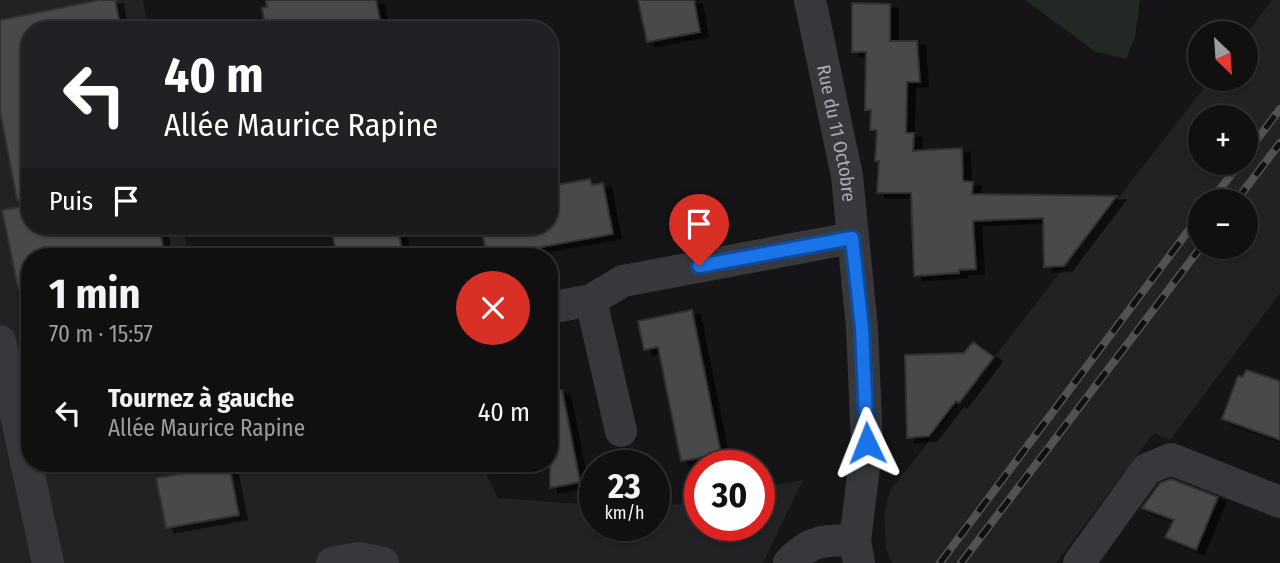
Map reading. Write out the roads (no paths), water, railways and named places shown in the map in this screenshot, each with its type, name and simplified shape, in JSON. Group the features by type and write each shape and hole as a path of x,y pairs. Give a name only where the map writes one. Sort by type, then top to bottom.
{"street":[{"name":"Rue du 11 Octobre","path":"810,0 847,176 862,328 867,443 857,552"},
{"path":"558,306 592,300 623,281 852,238"},
{"path":"592,300 621,432"},
{"path":"0,341 21,438"},
{"path":"1079,563 1147,469 1171,459 1280,502"},
{"path":"28,472 48,563"},
{"path":"789,563 806,548 825,539 857,552"},
{"path":"332,563 359,558 383,563"}],"railway":[{"path":"1258,138 1280,109"},
{"path":"1245,189 1280,143"},
{"path":"1220,189 1231,175"},
{"path":"940,563 1188,231"},
{"path":"961,563 1192,259"}]}
